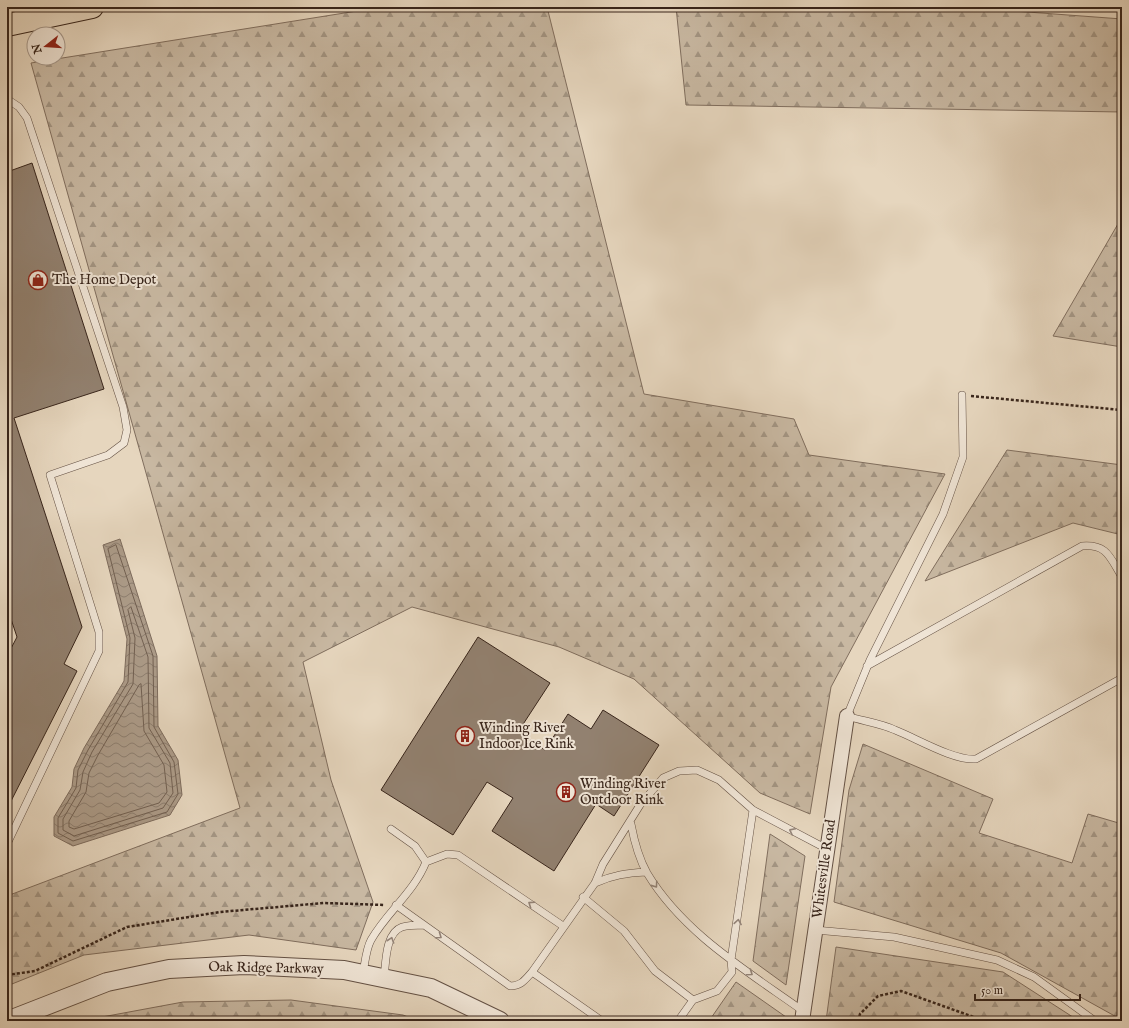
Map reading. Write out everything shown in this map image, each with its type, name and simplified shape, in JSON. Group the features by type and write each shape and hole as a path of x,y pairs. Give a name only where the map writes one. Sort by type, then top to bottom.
{"highway":[{"path":"7,25 92,7"}],"street":[{"name":"Whitesville Road","path":"802,1016 847,716"},
{"name":"Oak Ridge Parkway","path":"7,1021 108,982 169,969 244,965 344,970 431,988 500,1021"}],"lane":[{"path":"7,99 18,107 27,118 123,407 127,430 124,443 108,455 50,475 99,632 99,651 7,844"},
{"path":"962,395 963,457 943,514 868,666 847,716 893,729 926,744 968,760 976,759 1122,678"},
{"path":"868,666 1082,546 1093,545 1106,550 1122,577"},
{"path":"396,905 510,986 516,986 523,982 532,972 583,897 595,883 603,864 630,824 640,805 663,778 679,771 697,770 719,780 753,810 827,849"},
{"path":"678,1021 693,1000 717,991 732,972 732,960 753,810"},
{"path":"630,824 636,849 646,872 675,911 715,948 802,1016"},
{"path":"391,830 415,846 426,862"},
{"path":"362,974 370,941 396,905 403,900 421,876 426,862 446,854 458,855 563,926"},
{"path":"595,883 622,873 646,872"},
{"path":"583,897 624,931 655,971 693,1000"},
{"path":"384,978 392,935 403,926 424,925"},
{"path":"815,930 894,937 997,960 1034,977 1095,1021"},
{"path":"532,972 602,1021"}],"path":[{"path":"962,395 1122,410"},
{"path":"7,975 35,971 127,927 220,912 324,903 396,905"},
{"path":"858,1021 860,1014 878,996 901,990 985,1021"}],"green space":[{"path":"382,7 547,7 644,394 794,419 809,455 945,474 831,687 810,814 760,793 634,679 559,647 412,607 303,662 331,780 373,902 356,950 249,935 84,955 7,986 7,896 240,808 32,66 66,66 66,57"},
{"path":"676,7 960,7 1122,19 1122,112 686,105"},
{"path":"1122,217 1122,347 1053,336"},
{"path":"1007,450 1122,465 1122,535 1073,523 925,581"},
{"path":"863,744 993,799 979,833 1072,863 1088,814 1122,824 1122,1020 1001,953 834,902 849,790"},
{"path":"770,834 805,856 786,985 753,961"},
{"path":"836,947 1003,972 1079,1021 826,1021"},
{"path":"736,982 786,1017 785,1021 709,1021"},
{"path":"291,1000 403,1015 418,1021 90,1021 102,1017 183,1002"}],"water":[{"path":"120,539 157,656 158,726 178,760 182,795 170,815 73,846 54,836 54,817 72,787 74,769 84,748 124,681 127,639 103,545"}],"building":[{"path":"32,163 104,389 14,418 82,627 64,664 77,671 7,809 7,656 17,637 7,607 7,172"},
{"path":"478,637 550,683 518,732 545,750 568,714 591,729 603,710 659,745 614,816 596,804 554,871 492,831 513,798 487,782 453,835 381,790"}],"place":[{"name":"The Home Depot","path":"38,280"},
{"name":"Winding River Indoor Ice Rink","path":"465,736"},
{"name":"Winding River Outdoor Rink","path":"566,792"}]}
